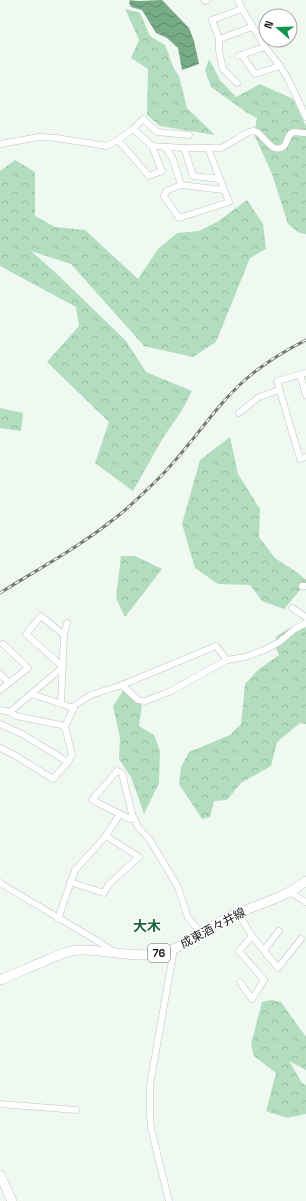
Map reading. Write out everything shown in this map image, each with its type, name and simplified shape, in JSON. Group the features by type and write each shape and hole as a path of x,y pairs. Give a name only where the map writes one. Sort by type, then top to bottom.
{"main road":[{"name":"成東酒々井線","path":"0,980 71,951 87,950 146,955 174,949 228,917 289,892 301,886 306,881"},
{"path":"0,1175 12,1201"}],"street":[{"path":"238,0 258,36"},
{"path":"237,83 223,69 219,51 219,39 212,20 242,9"},
{"path":"219,39 252,27"},
{"path":"262,48 240,56 255,74 280,66"},
{"path":"266,48 287,77 306,117"},
{"path":"0,144 39,137 56,138 107,146 134,129 143,119 157,132 189,135"},
{"path":"118,140 149,176 162,171 152,146 134,129"},
{"path":"152,146 221,148 249,132 254,131 259,133 271,146 278,149 285,146 288,136 294,132 306,133"},
{"path":"165,147 173,159 181,185"},
{"path":"184,148 193,176 220,179"},
{"path":"208,148 229,202 179,218 164,196 166,191 181,185 224,190"},
{"path":"306,395 303,374 277,381 300,459 306,457"},
{"path":"239,413 259,397 279,390"},
{"path":"292,608 305,614"},
{"path":"62,667 26,634 41,616 64,635"},
{"path":"61,704 64,635 67,623"},
{"path":"122,685 138,700 145,701 169,692 227,660 245,657 264,650 278,643 295,629 306,623"},
{"path":"0,690 28,668 3,644"},
{"path":"0,748 16,756 53,780 72,755 64,727 75,705 91,696 122,685 216,646 227,660"},
{"path":"10,712 62,667"},
{"path":"0,674 9,683"},
{"path":"31,694 74,708"},
{"path":"0,710 10,712 16,716 64,727"},
{"path":"0,724 22,734 68,762"},
{"path":"132,814 130,819 92,800 117,771 122,772 132,814 138,827 150,840 178,887 188,918 201,933"},
{"path":"58,919 75,870 106,836 120,814"},
{"path":"70,882 104,893 108,884 140,857 106,836"},
{"path":"0,884 111,950 111,953"},
{"path":"289,892 306,902"},
{"path":"238,913 252,936 278,968 301,939"},
{"path":"264,950 279,931"},
{"path":"240,982 252,999 264,980 239,951 252,936"},
{"path":"170,1201 151,1128 150,1085 174,949"},
{"path":"0,1104 76,1110"}],"green space":[{"path":"125,9 140,13 150,36 165,45 174,69 179,76 187,108 215,135 160,126 147,115 148,69 131,58 139,40"},
{"path":"209,59 220,80 236,97 260,84 293,99 306,126 306,234 299,233 288,224 272,174 254,134 257,118 211,87 205,70"},
{"path":"15,160 35,172 35,216 55,227 85,230 138,279 158,249 177,233 199,231 217,222 247,200 263,224 266,249 250,258 216,342 193,357 144,346 71,264 31,251 126,341 146,372 192,391 181,412 164,436 133,491 95,463 109,422 47,362 79,326 76,307 0,266 0,171"},
{"path":"0,408 23,413 21,431 0,428"},
{"path":"230,437 238,474 260,509 259,537 275,558 306,580 306,583 284,609 262,601 250,585 218,584 195,568 182,524 200,460"},
{"path":"121,556 135,556 162,569 125,617 116,598"},
{"path":"297,626 306,628 306,724 300,723 277,742 271,766 241,783 227,800 214,801 210,817 202,819 179,784 181,767 189,752 230,735 241,724 245,684 259,669 279,655 274,644 277,636 288,629"},
{"path":"124,689 142,705 139,726 154,735 160,751 159,783 144,814 131,777 119,759 120,738 113,706"},
{"path":"271,1000 281,1002 306,1037 306,1070 289,1061 302,1083 306,1085 306,1114 287,1118 266,1111 276,1073 254,1056 251,1045 262,1002"}],"water":[{"path":"130,0 162,0 189,28 194,41 199,64 182,70 178,48 167,38 156,33 142,10 131,7 129,3"}],"railway":[{"path":"0,593 73,548 120,515 167,470 221,404 245,380 274,358 306,340"}],"district":[{"name":"大木","path":"147,926"}]}
